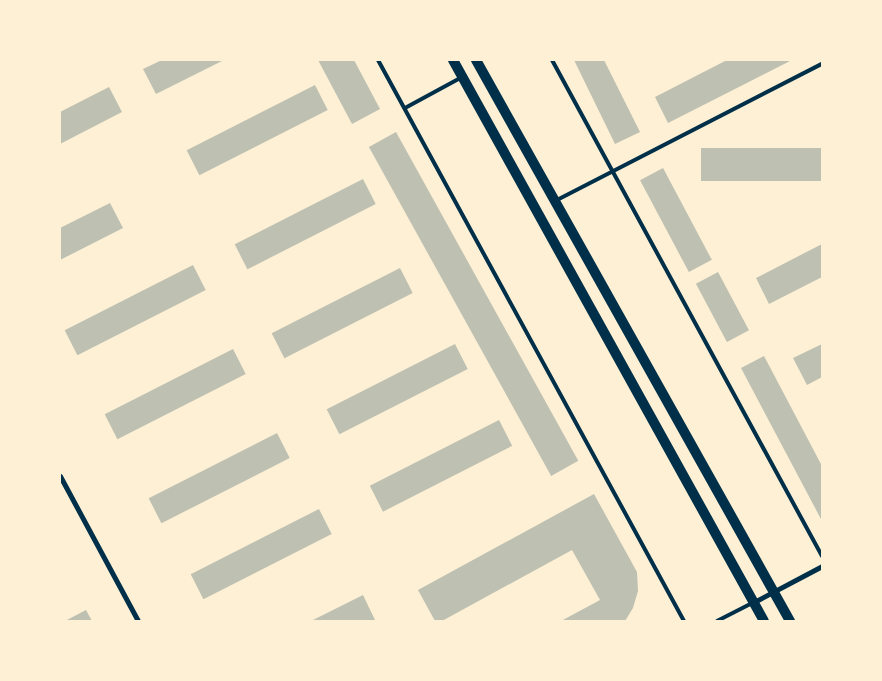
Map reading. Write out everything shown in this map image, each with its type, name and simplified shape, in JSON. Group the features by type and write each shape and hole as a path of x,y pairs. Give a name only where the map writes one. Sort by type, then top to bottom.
{"main road":[{"path":"453,60 764,621"},
{"path":"476,60 790,621"}],"street":[{"path":"60,476 138,621"},
{"path":"754,602 822,566"}],"lane":[{"path":"378,60 684,621"},
{"path":"552,60 822,556"},
{"path":"555,201 822,64"},
{"path":"405,108 462,77"},
{"path":"717,621 754,602"}],"building":[{"path":"162,60 224,60 156,94 143,69"},
{"path":"318,60 354,60 380,109 352,124"},
{"path":"574,60 604,60 640,132 615,144"},
{"path":"727,60 792,60 668,123 655,97"},
{"path":"315,85 328,110 199,175 187,150"},
{"path":"109,87 122,112 60,144 60,112"},
{"path":"396,132 578,461 551,476 369,147"},
{"path":"701,148 822,148 822,181 701,181"},
{"path":"663,168 712,260 689,272 640,180"},
{"path":"363,179 376,204 247,269 235,244"},
{"path":"110,203 123,228 60,260 60,228"},
{"path":"822,244 822,277 769,304 756,278"},
{"path":"193,265 206,290 77,355 65,330"},
{"path":"400,268 413,293 284,358 272,333"},
{"path":"718,272 749,330 727,342 696,284"},
{"path":"455,344 468,369 339,434 327,409"},
{"path":"822,344 822,377 807,385 793,358"},
{"path":"233,349 246,374 117,439 105,414"},
{"path":"764,356 822,466 822,521 741,368"},
{"path":"499,420 512,446 383,512 370,486"},
{"path":"277,433 290,458 161,523 149,498"},
{"path":"594,494 637,572 638,591 633,608 625,621 561,621 600,600 572,550 442,621 435,621 418,590"},
{"path":"319,509 332,534 203,599 191,574"},
{"path":"363,595 375,620 373,621 311,621"},
{"path":"86,610 92,621 65,621"}]}
